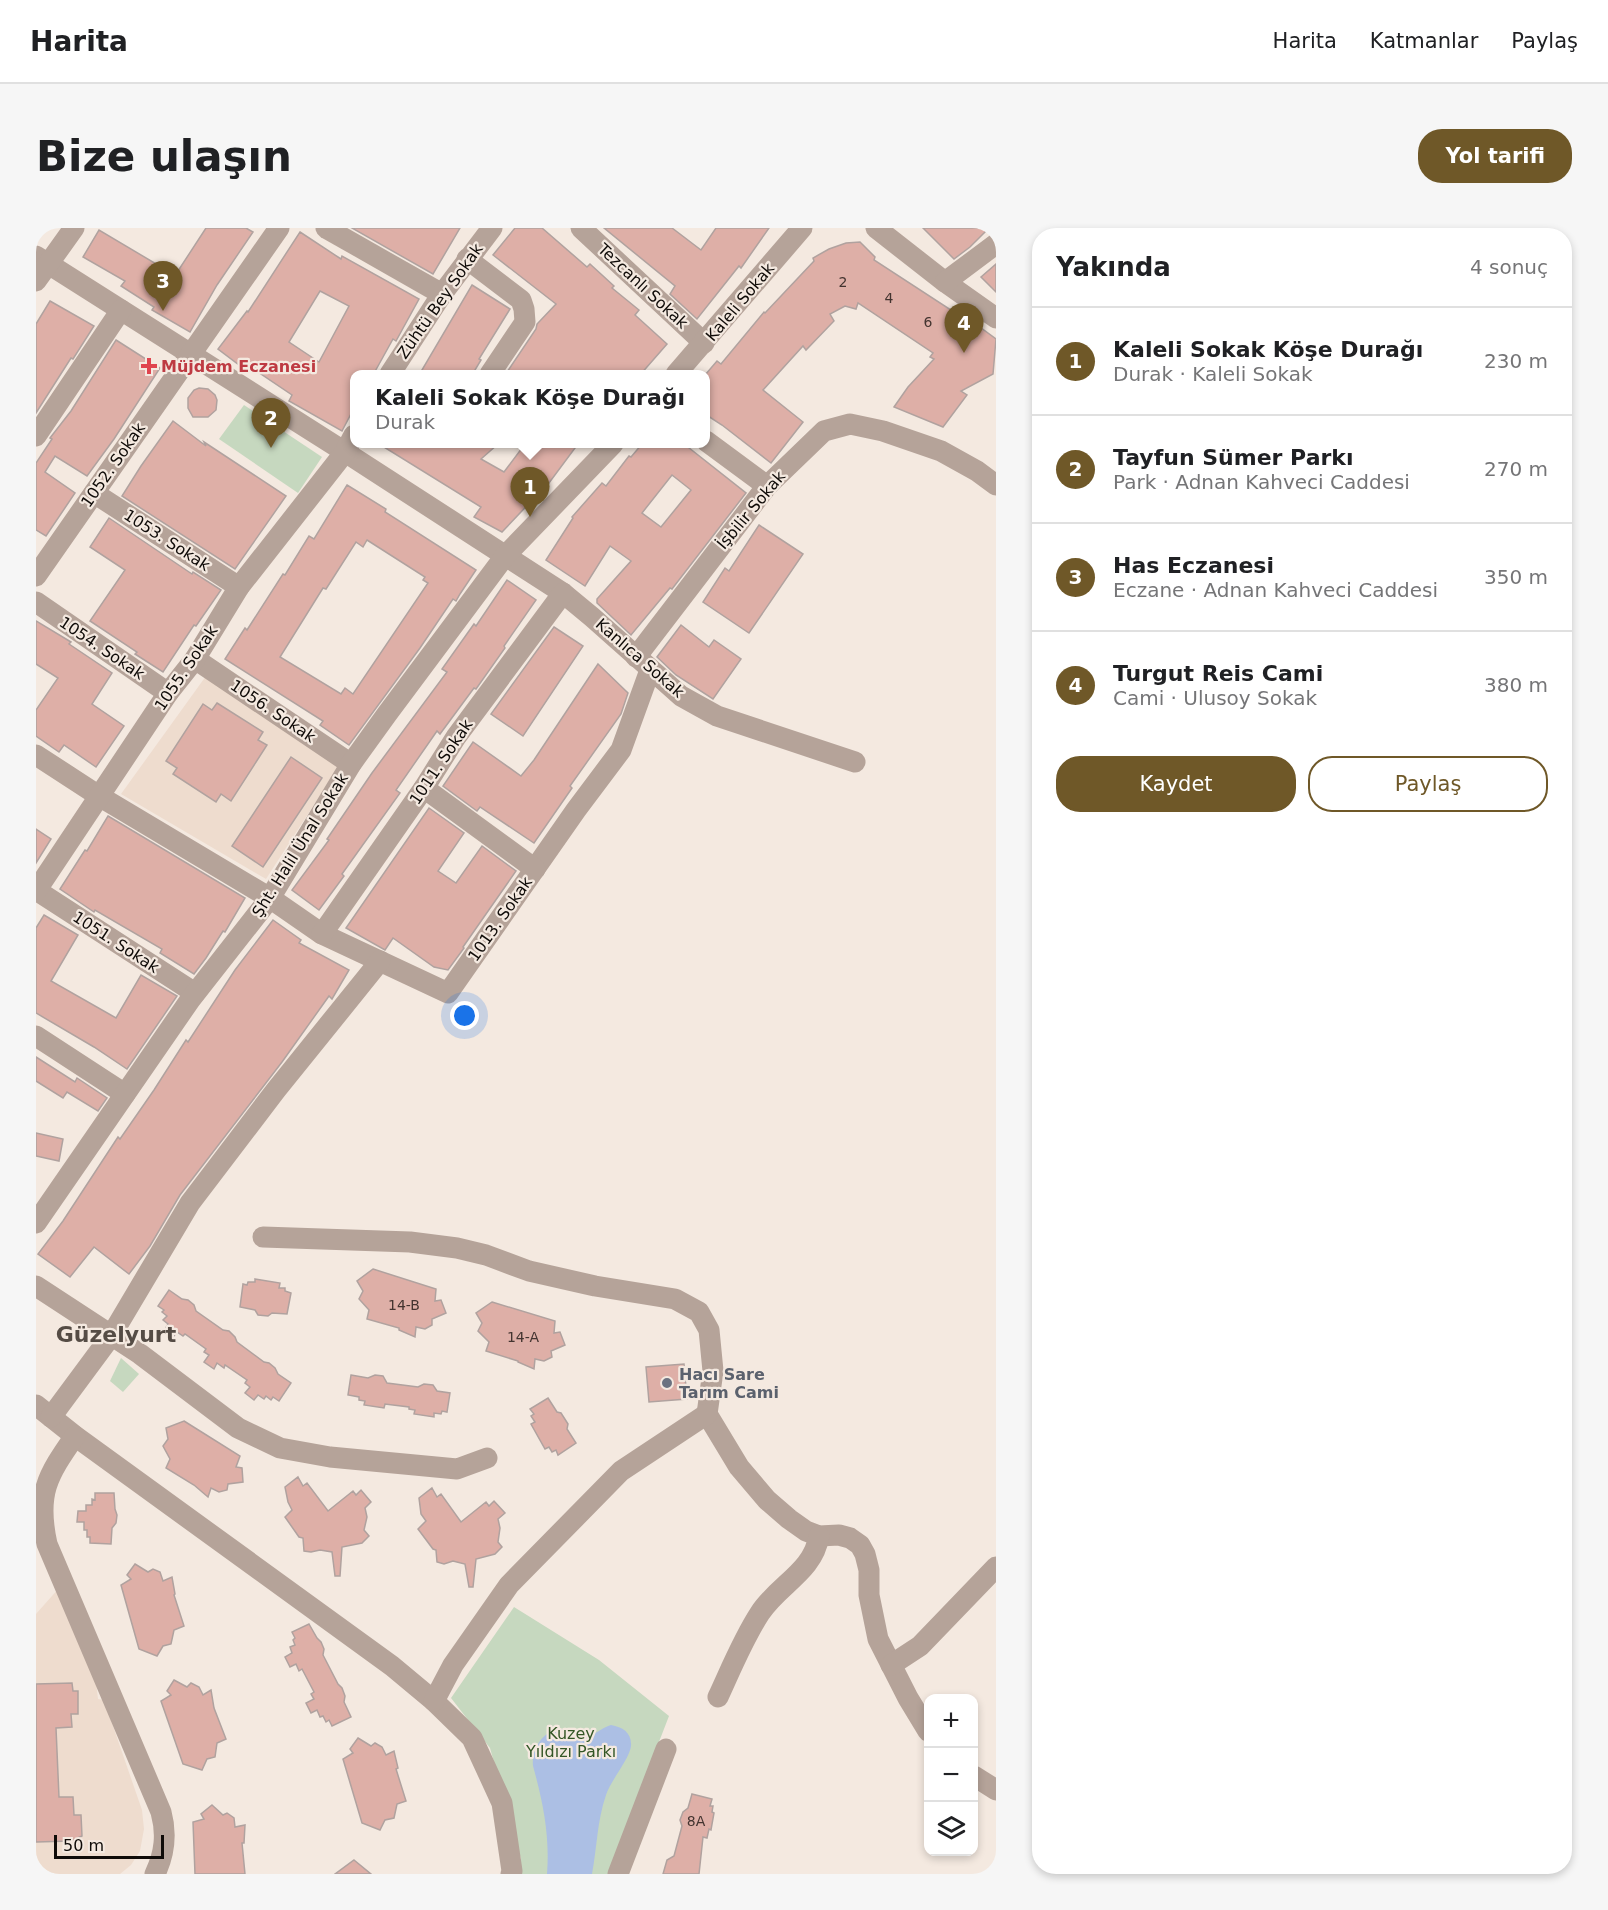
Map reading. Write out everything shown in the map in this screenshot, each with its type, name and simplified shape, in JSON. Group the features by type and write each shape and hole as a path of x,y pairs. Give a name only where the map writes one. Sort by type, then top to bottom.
{"street":[{"path":"40,267 74,228"},
{"name":"1052. Sokak","path":"36,576 43,550 94,492 279,228"},
{"path":"326,228 442,294"},
{"name":"Tezcanlı Sokak","path":"581,228 704,343"},
{"name":"Kaleli Sokak","path":"680,370 802,228"},
{"path":"876,228 945,282 996,318"},
{"name":"Zühtü Bey Sokak","path":"393,370 467,259 483,230"},
{"path":"945,282 996,244"},
{"path":"467,259 521,300 524,309 525,322 493,370"},
{"name":"Kanlıca Sokak","path":"40,267 121,310 191,354 350,443"},
{"path":"36,436 121,310"},
{"name":"İşbilir Sokak","path":"643,663 767,486 824,431 850,424 883,432 941,451 977,471 996,485"},
{"name":"1055. Sokak","path":"36,891 168,693 195,659 239,587 350,443"},
{"path":"710,445 767,486"},
{"name":"Kanlıca Sokak","path":"357,448 505,556 563,593 681,696 717,716 855,762"},
{"path":"505,556 608,448"},
{"name":"1053. Sokak","path":"94,492 239,587"},
{"name":"Şht. Halil Ünal Sokak","path":"36,1223 195,993 270,898 351,764 505,556"},
{"name":"1011. Sokak","path":"322,934 424,788 456,737 563,593"},
{"name":"1054. Sokak","path":"36,602 168,693"},
{"name":"1056. Sokak","path":"195,659 351,764"},
{"name":"1013. Sokak","path":"36,755 99,796 270,898 322,934 448,993 621,750 643,663"},
{"path":"424,788 535,869"},
{"name":"1051. Sokak","path":"36,891 195,993"},
{"path":"380,961 276,1090 190,1203 111,1336 43,1411 392,1666 434,1701 472,1738 502,1803 511,1874"},
{"path":"36,1036 125,1094"},
{"path":"263,1237 410,1242 457,1248 486,1255 529,1271 595,1286 675,1299 699,1312 710,1330 713,1371 707,1414 739,1467 767,1500 806,1531 819,1536 839,1535 850,1538 860,1545 869,1570 869,1595 878,1639 924,1724"},
{"path":"36,1286 140,1354 238,1428 280,1449 457,1469 487,1458"},
{"path":"434,1701 453,1665 510,1585 621,1471 707,1414"},
{"path":"75,1436 52,1469 44,1488 41,1507 42,1524 47,1544 161,1812 165,1825 164,1852 155,1874"},
{"path":"718,1697 761,1611 810,1562 818,1545 819,1536"},
{"path":"891,1665 920,1646 996,1567"},
{"path":"618,1874 666,1749"},
{"path":"978,1779 996,1790"}],"shaded area":[{"path":"206,676 339,766 266,879 121,794"},
{"path":"60,1587 95,1673 98,1699 104,1700 142,1810 144,1829 140,1851 131,1865 120,1874 45,1874 36,1870 36,1614"}],"green space":[{"path":"244,405 322,457 298,493 219,439"},
{"path":"121,1358 139,1374 123,1392 110,1381"},
{"name":"Kuzey Yıldızı Parkı","path":"514,1607 599,1660 669,1716 608,1874 518,1874 521,1859 490,1748 451,1698"}],"water":[{"path":"611,1725 626,1731 631,1746 606,1795 592,1874 547,1874 545,1819 533,1766 537,1745 546,1734 559,1729 590,1735"}],"building":[{"path":"206,228 246,228 253,232 217,285 190,332 152,310 154,307 121,286 125,281 83,257 99,230 173,274 176,270 178,271"},
{"path":"352,228 460,228 433,274"},
{"path":"515,228 542,228 587,267 590,264 614,286 612,288 639,310 635,315 667,344 644,370 508,370 537,324 556,304 493,255"},
{"path":"604,228 672,228 701,250 716,228 769,228 741,268 739,266 697,319 670,294 675,286"},
{"path":"923,228 989,228 954,259"},
{"path":"300,232 341,259 342,256 419,299 396,341 393,339 376,370 350,370 350,416 342,431 289,401 292,395 246,364 243,368 218,349 247,311","holes":["320,291 349,306 319,362 289,342"]},
{"path":"860,242 875,257 874,260 960,316 962,314 996,339 993,374 961,391 967,395 943,427 894,407 908,387 934,359 930,357 933,353 858,303 856,309 845,306 830,314 834,321 806,350 803,346 763,390 803,422 771,463 710,417 709,370 717,361 721,364 764,312 814,261 813,258 846,243"},
{"path":"996,264 996,292 981,277"},
{"path":"472,285 510,309 479,359 481,360 475,370 422,370"},
{"path":"50,301 94,326 36,413 36,324"},
{"path":"116,340 160,368 87,476 55,456 45,472 75,493 46,536 36,530 36,463 52,439 50,438 71,411"},
{"path":"208,389 217,400 216,410 208,417 193,417 188,408 188,398 194,390"},
{"path":"173,421 206,446 204,442 286,496 235,569 122,496"},
{"path":"385,448 493,448 481,459 504,472 522,448 575,448 540,495 538,494 502,532 474,517 481,507"},
{"path":"639,448 689,448 746,493 672,589 670,588 631,635 597,603 597,599 631,561 610,546 585,586 546,560 572,517 602,483 606,486 629,456 631,457","holes":["672,475 691,490 661,527 642,513"]},
{"path":"347,485 476,570 456,601 453,599 349,745 320,725 323,721 225,659 245,628 247,630 283,574 285,575 309,536 314,539","holes":["367,540 425,577 423,580 428,583 353,694 345,688 341,694 280,657 323,588 326,589 356,542 363,547"]},
{"path":"109,518 192,574 193,572 221,590 196,626 194,625 163,672 90,621 125,570 90,547"},
{"path":"759,525 803,554 749,633 703,602 725,568 729,571"},
{"path":"507,580 536,600 476,689 474,688 440,734 437,731 396,790 400,793 319,910 292,890 329,840 327,839 372,773 447,672 442,669 474,624 476,626"},
{"path":"36,621 71,642 69,644 112,673 92,704 124,726 96,767 64,745 59,752 36,736 36,710 58,678 36,664"},
{"path":"681,625 709,647 714,640 741,659 713,699 676,675 657,657"},
{"path":"554,627 583,646 523,736 491,714"},
{"path":"598,664 628,693 621,714 570,786 572,788 534,843 480,807 477,811 443,786 473,742 521,776"},
{"path":"217,703 263,732 258,740 267,745 231,801 221,794 216,802 173,774 177,768 166,761 203,704 212,710"},
{"path":"291,757 322,778 263,867 232,846"},
{"path":"429,808 464,833 438,871 456,883 482,846 516,871 448,970 434,967 393,938 385,950 346,928"},
{"path":"108,816 245,898 225,932 223,931 194,974 160,953 162,949 95,910 94,912 60,889"},
{"path":"36,829 51,839 36,863"},
{"path":"44,915 78,935 51,981 116,1018 141,975 177,996 127,1069 36,1013 36,928"},
{"path":"273,920 301,940 299,943 349,970 332,999 329,996 282,1062 180,1195 150,1246 129,1274 94,1247 70,1277 38,1254 63,1221 118,1137 120,1139 154,1090 186,1040 188,1042 235,970"},
{"path":"36,1057 75,1082 77,1078 107,1098 98,1111 67,1092 63,1098 36,1081"},
{"path":"36,1133 63,1139 59,1161 36,1156"},
{"path":"373,1269 436,1289 435,1301 441,1300 446,1313 432,1319 432,1325 425,1329 416,1327 415,1337 399,1328 367,1319 369,1310 359,1299 363,1291 357,1281"},
{"path":"255,1279 280,1283 279,1288 285,1288 285,1291 291,1293 287,1314 258,1315 255,1310 240,1307 243,1284 255,1282"},
{"path":"169,1290 182,1299 188,1300 194,1305 196,1311 223,1330 229,1331 237,1342 264,1362 269,1363 278,1374 291,1383 279,1401 273,1397 271,1400 266,1396 264,1399 258,1395 254,1400 245,1393 250,1387 245,1383 247,1380 225,1365 224,1368 217,1363 214,1369 204,1362 209,1355 204,1352 206,1349 185,1334 183,1336 177,1332 173,1337 164,1331 168,1324 163,1320 167,1316 158,1306"},
{"path":"492,1302 555,1321 554,1333 560,1332 565,1345 551,1351 552,1357 544,1361 535,1359 534,1369 518,1361 486,1351 489,1342 478,1331 482,1323 476,1313"},
{"name":"Hacı Sare Tarım Cami","path":"684,1364 687,1399 649,1402 646,1367"},
{"path":"351,1375 368,1378 375,1375 383,1376 387,1383 418,1387 424,1384 433,1385 437,1391 450,1393 447,1412 434,1413 434,1417 414,1414 415,1410 409,1407 385,1404 384,1408 364,1405 365,1401 359,1400 359,1397 348,1395"},
{"path":"548,1398 568,1424 567,1429 576,1443 558,1455 556,1450 552,1452 549,1447 545,1449 531,1424 535,1422 531,1416 534,1414 530,1409"},
{"path":"184,1421 240,1456 236,1467 242,1468 243,1482 228,1484 227,1490 219,1492 211,1488 208,1497 194,1485 166,1468 170,1459 163,1446 168,1439 166,1428"},
{"path":"298,1477 303,1486 307,1483 328,1511 353,1491 356,1495 361,1490 371,1502 365,1508 367,1517 364,1530 369,1536 362,1543 342,1547 340,1576 335,1576 332,1552 304,1551 303,1538 299,1537 285,1517 292,1510 285,1487"},
{"path":"432,1488 437,1497 441,1494 461,1522 486,1502 489,1506 494,1501 505,1513 498,1519 500,1528 498,1542 502,1547 495,1554 476,1559 473,1587 469,1587 465,1564 453,1561 444,1564 437,1562 436,1550 418,1529 426,1521 421,1514 419,1498"},
{"path":"95,1493 114,1493 117,1515 116,1523 112,1528 111,1544 90,1543 87,1530 84,1530 84,1522 77,1522 78,1511 86,1511 86,1505 92,1505"},
{"path":"135,1564 148,1572 153,1569 160,1572 163,1581 172,1577 174,1595 184,1626 174,1630 171,1644 163,1646 157,1656 139,1649 121,1585 131,1579 127,1575"},
{"path":"309,1624 321,1642 324,1649 323,1655 342,1688 345,1696 344,1702 351,1717 332,1726 329,1720 326,1722 323,1716 320,1717 317,1710 311,1713 306,1703 314,1699 311,1694 314,1692 302,1669 299,1671 296,1664 290,1667 285,1657 292,1653 290,1647 295,1645 292,1632"},
{"path":"174,1680 187,1687 191,1683 199,1687 203,1695 211,1690 214,1708 226,1739 217,1743 215,1757 207,1759 202,1770 183,1764 161,1701 171,1695 167,1691"},
{"path":"72,1683 73,1691 78,1691 78,1714 71,1714 72,1727 56,1728 59,1797 73,1797 74,1815 81,1815 82,1836 71,1841 36,1842 36,1684"},
{"path":"358,1738 371,1746 375,1743 382,1747 386,1755 394,1751 398,1768 396,1769 406,1801 397,1804 394,1818 385,1820 380,1830 362,1823 343,1759 353,1753 350,1749"},
{"path":"692,1794 712,1799 710,1806 713,1806 712,1812 714,1813 711,1830 709,1829 707,1838 703,1837 699,1874 663,1874 667,1860 674,1856 682,1826 680,1820 683,1812 688,1808"},
{"path":"212,1805 223,1815 227,1813 234,1818 235,1827 245,1825 244,1843 242,1843 245,1874 195,1874 193,1822 204,1819 201,1814"},
{"path":"354,1860 371,1874 335,1874"}],"place":[{"name":"Has Eczanesi","path":"163,311"},
{"name":"Turgut Reis Cami","path":"964,353"},
{"name":"Müjdem Eczanesi","path":"149,366"},
{"name":"Tayfun Sümer Parkı","path":"271,448"},
{"name":"Kaleli Sokak Köşe Durağı","path":"530,517"},
{"name":"Hacı Sare Tarım Cami","path":"667,1383"}],"district":[{"name":"Güzelyurt","path":"116,1334"}]}
